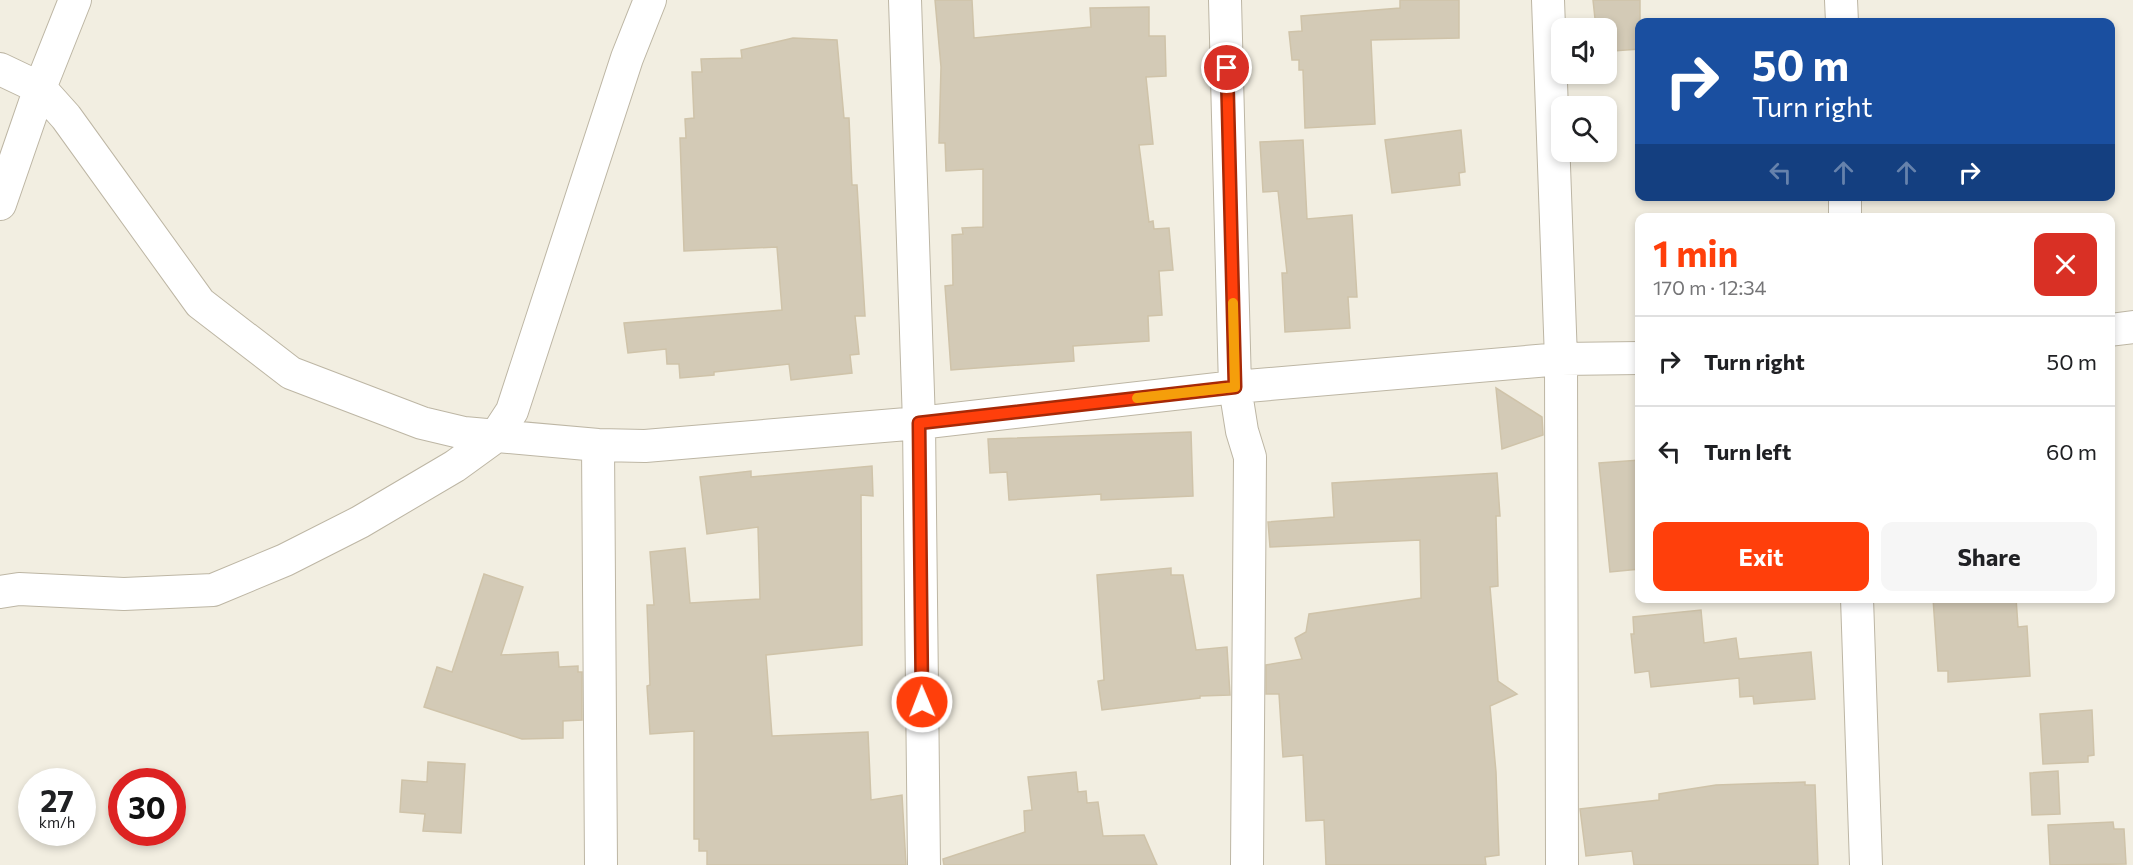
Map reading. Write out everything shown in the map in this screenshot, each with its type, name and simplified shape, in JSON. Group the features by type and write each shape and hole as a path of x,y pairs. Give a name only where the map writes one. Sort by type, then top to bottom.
{"street":[{"path":"0,204 40,88 75,0"},
{"path":"0,592 19,589 124,594 213,590 285,560 360,522 455,466 495,437 512,411 627,58 650,0"},
{"path":"905,0 919,423 924,865"},
{"path":"1225,0 1235,387 1242,431 1250,457 1247,865"},
{"path":"1548,0 1561,359 1562,865"},
{"path":"1841,0 1842,18"},
{"path":"0,69 40,88 66,117 200,303 291,373 422,423 495,437 598,445 645,446 919,423 1235,387 1561,359 1635,358"},
{"path":"2115,329 2133,327"},
{"path":"598,445 601,865"},
{"path":"1857,603 1866,865"}],"building":[{"path":"935,0 972,0 974,38 1091,27 1090,8 1149,7 1149,36 1165,36 1166,76 1146,77 1153,144 1139,145 1149,222 1153,221 1154,229 1169,228 1173,270 1159,271 1162,315 1148,316 1149,341 1073,346 1074,361 951,370 945,286 953,285 952,235 963,234 962,228 983,227 983,169 946,171 945,143 939,143 941,67"},
{"path":"1400,0 1459,0 1459,38 1371,40 1375,124 1305,128 1303,70 1299,70 1299,60 1292,60 1289,32 1302,31 1301,16 1400,8"},
{"path":"1593,0 1640,0 1640,18 1635,18 1635,49 1617,51 1617,18 1595,18"},
{"path":"793,38 837,40 844,118 849,118 852,185 857,185 865,316 855,316 859,354 850,355 852,373 791,380 789,364 680,378 679,364 667,364 666,349 628,353 624,323 782,310 777,247 684,251 680,138 686,138 685,119 694,118 692,72 702,72 701,59 742,58 741,50"},
{"path":"1461,130 1465,172 1459,173 1460,185 1392,193 1385,140"},
{"path":"1303,140 1307,219 1352,215 1357,297 1348,297 1350,328 1285,332 1282,273 1287,273 1278,191 1263,192 1260,142"},
{"path":"1496,388 1542,417 1543,435 1502,449"},
{"path":"1191,432 1193,496 1101,500 1101,494 1009,500 1007,472 990,473 988,439"},
{"path":"1635,460 1635,570 1610,572 1599,463"},
{"path":"872,466 873,496 861,495 862,645 766,655 772,736 868,732 871,800 902,795 906,865 707,865 707,851 699,851 699,839 694,839 694,731 650,734 647,686 650,685 647,605 654,605 650,552 685,548 690,603 760,599 758,527 707,534 700,477 751,471 751,477"},
{"path":"1497,473 1500,516 1496,516 1498,586 1490,587 1498,681 1517,694 1490,706 1496,772 1499,855 1485,857 1486,865 1326,865 1324,820 1306,821 1303,755 1283,757 1279,694 1266,694 1266,665 1302,659 1295,638 1306,632 1309,614 1421,598 1420,540 1270,547 1268,522 1334,517 1332,483"},
{"path":"1171,568 1171,575 1183,575 1196,650 1227,647 1230,695 1200,696 1200,698 1102,710 1098,681 1104,680 1097,575"},
{"path":"484,574 523,587 501,655 558,652 559,667 578,666 578,672 582,672 582,720 563,721 563,738 522,739 424,707 437,667 452,672"},
{"path":"1933,603 2016,603 2018,627 2027,626 2030,676 1948,682 1948,671 1938,671"},
{"path":"1701,610 1704,643 1736,638 1739,659 1811,652 1815,699 1754,704 1753,696 1740,697 1739,678 1651,687 1649,671 1635,673 1631,634 1634,634 1633,617"},
{"path":"2092,710 2094,755 2088,756 2088,762 2043,764 2040,714"},
{"path":"428,762 465,764 461,833 423,831 425,814 400,812 402,780 427,782"},
{"path":"2058,771 2060,814 2032,815 2030,773"},
{"path":"1076,772 1078,792 1086,791 1087,803 1098,802 1103,836 1144,835 1157,865 944,865 943,859 1025,832 1024,811 1032,810 1028,777"},
{"path":"1805,782 1805,785 1815,785 1818,865 1634,865 1632,851 1586,856 1580,809 1659,800 1659,794 1716,785"},
{"path":"2113,822 2114,829 2124,829 2126,864 2050,865 2048,825"}],"slow traffic":[{"path":"1137,398 1235,387 1233,303"}],"route":[{"path":"922,702 919,423 1235,387 1227,68"}]}
